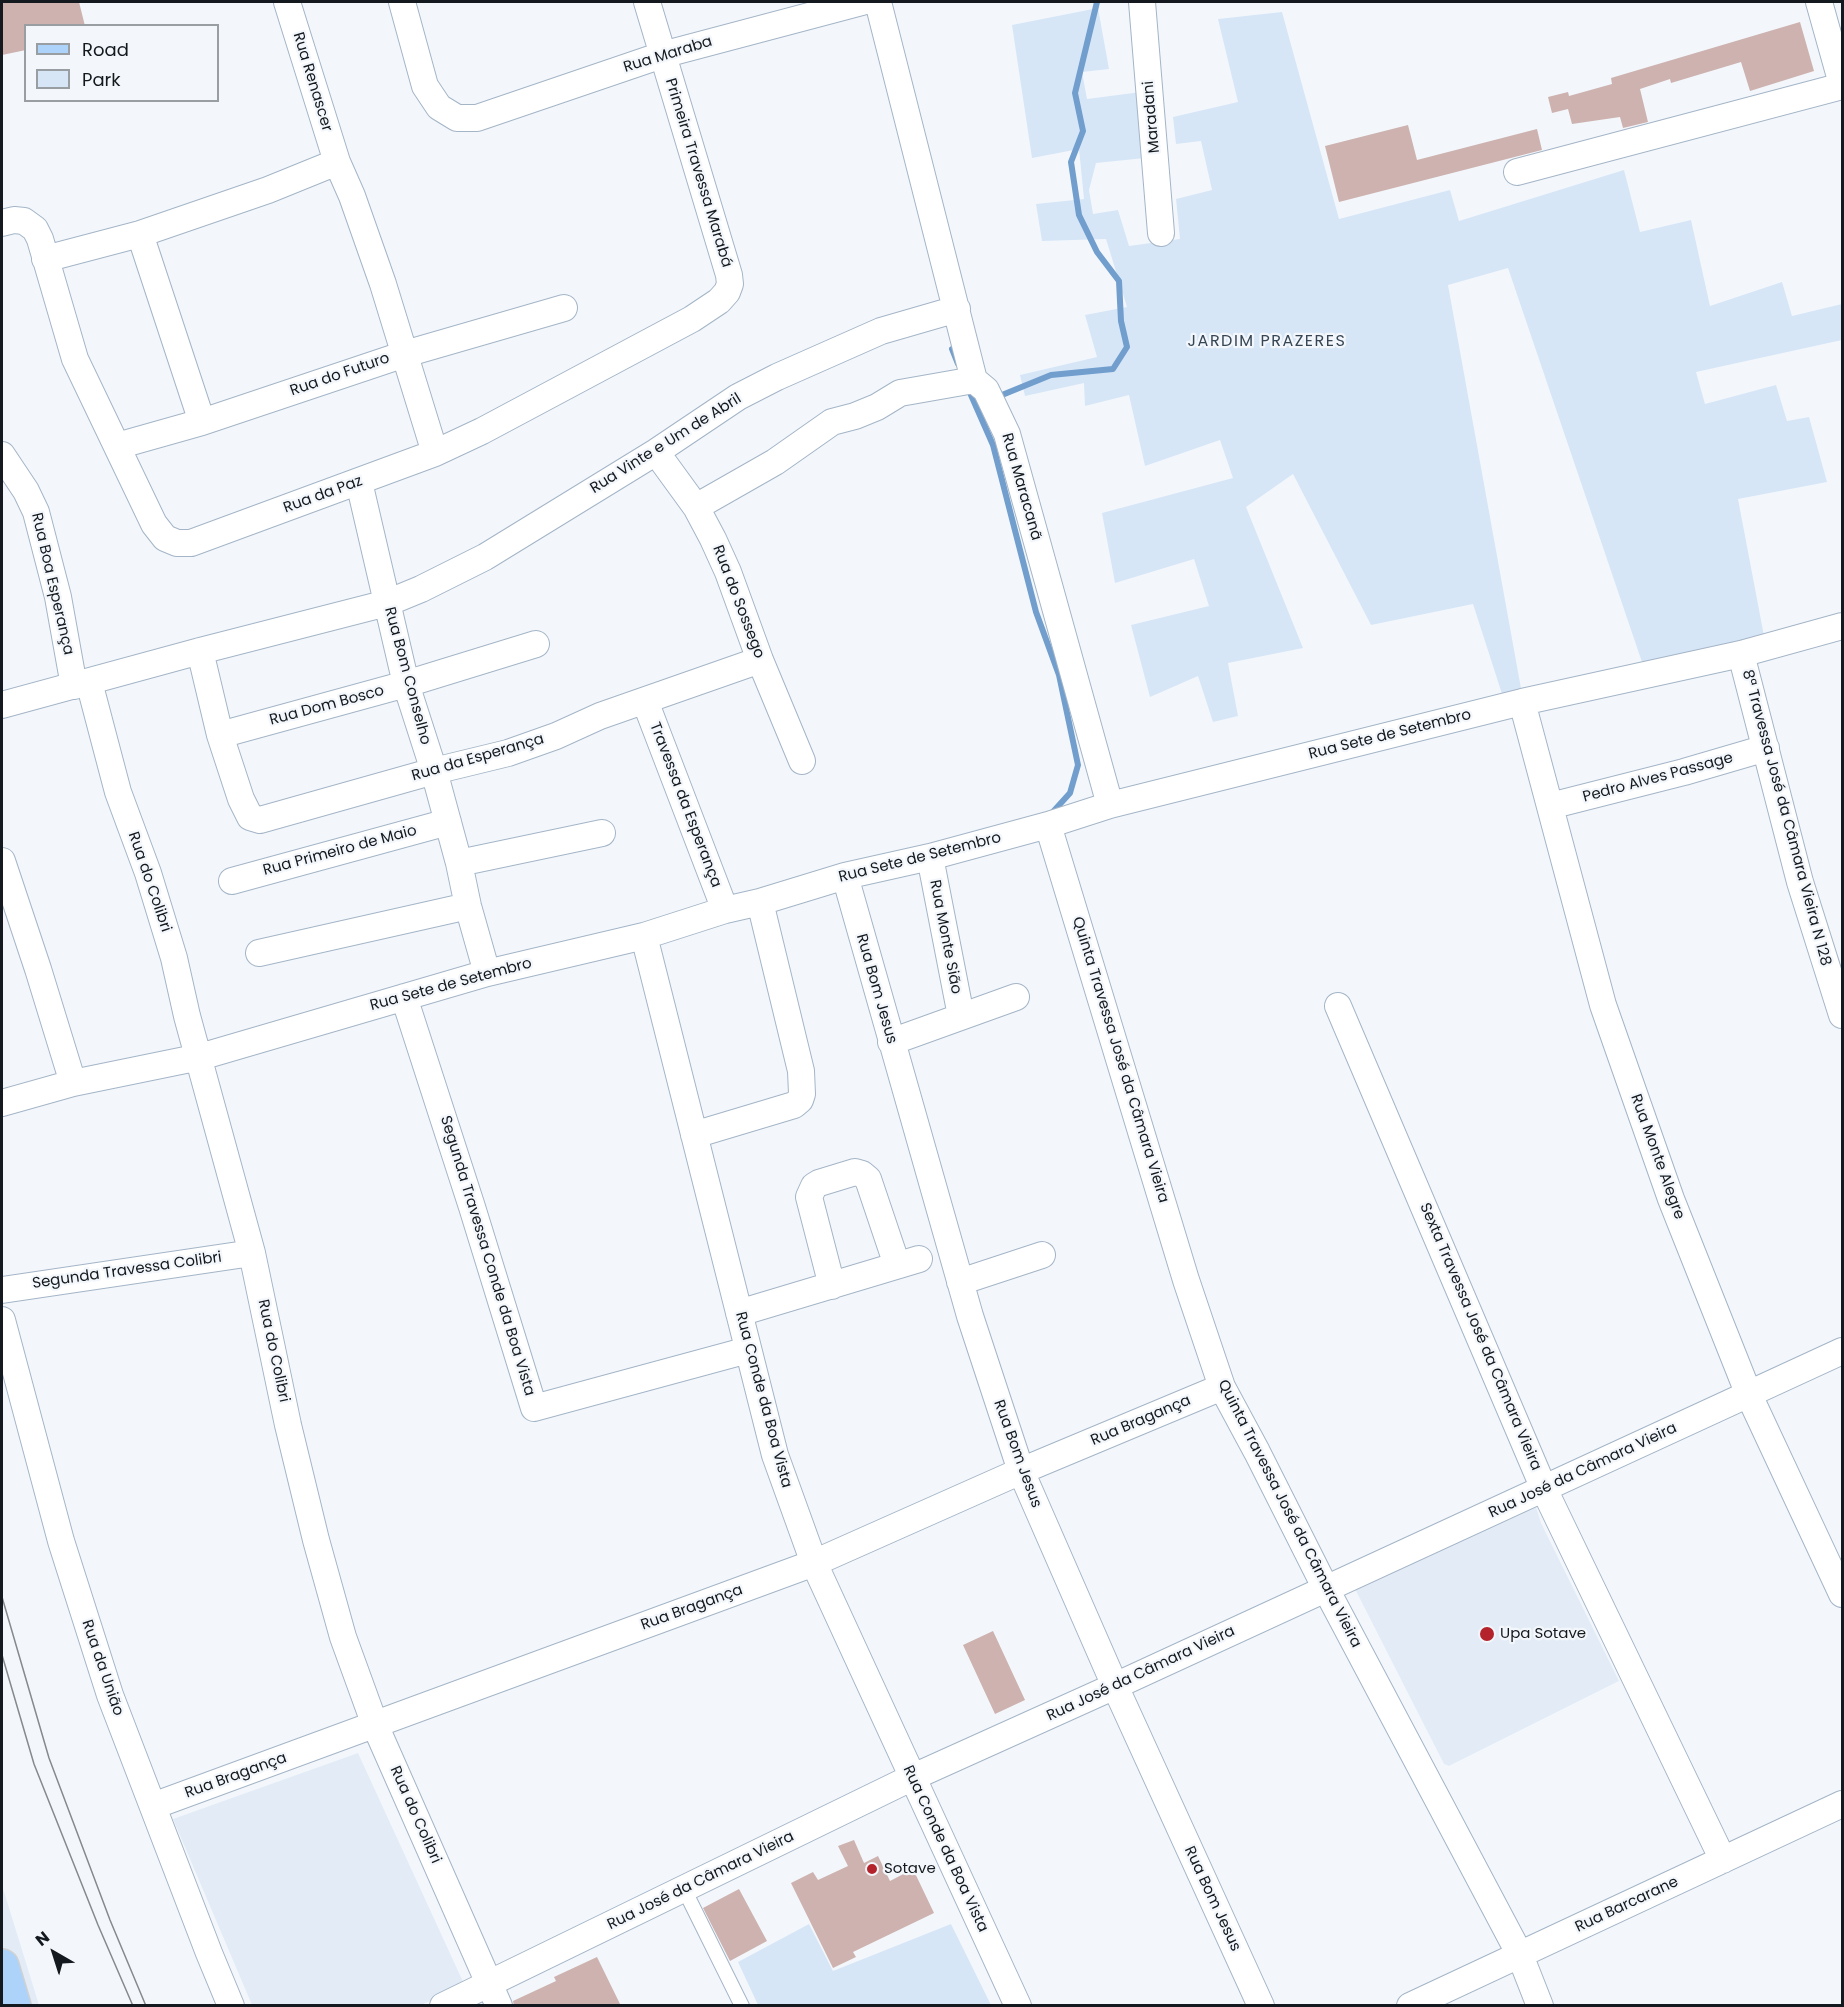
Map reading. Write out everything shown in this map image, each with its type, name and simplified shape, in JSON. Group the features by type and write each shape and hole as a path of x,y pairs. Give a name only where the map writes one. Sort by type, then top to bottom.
{"main road":[{"path":"2,1966 14,2006"}],"street":[{"name":"Rua Renascer","path":"287,2 337,162 372,249 435,453"},
{"name":"Rua Maraba","path":"402,2 425,86 439,107 457,118 477,118 662,55 862,2"},
{"name":"Primeira Travessa Marabá","path":"647,2 729,275"},
{"name":"Rua Maracanã","path":"878,2 974,381 986,390 1007,434 1110,806"},
{"name":"Maradani","path":"1143,2 1161,232"},
{"path":"1517,172 1842,85 1819,2"},
{"path":"2,223 14,220 24,221 35,229 42,249 140,234 268,190 337,162"},
{"path":"140,234 201,422"},
{"name":"Rua da Paz","path":"42,249 75,359 100,414 154,524 165,538 177,543 191,543 359,482 435,453 482,431 692,319 719,301 727,292 730,284 729,275"},
{"name":"Rua do Futuro","path":"117,446 201,422 405,354 564,308"},
{"name":"Rua Vinte e Um de Abril","path":"387,603 421,589 485,556 656,452 738,398 777,377 881,331 957,309"},
{"path":"696,507 775,462 832,422 877,407 900,393 974,381"},
{"name":"Rua do Sossego","path":"656,452 696,507 728,572 760,660 802,761"},
{"name":"Rua Boa Esperança","path":"2,455 26,491 36,512 82,684"},
{"name":"Rua Bom Conselho","path":"359,482 406,684 434,771 487,972"},
{"path":"2,705 387,603"},
{"name":"Rua Sete de Setembro","path":"2,1103 73,1083 200,1057 487,972 644,936 845,876 1048,825 1110,806 1522,702 1742,654 1842,626"},
{"name":"Rua Dom Bosco","path":"220,735 406,684 536,644"},
{"path":"200,651 220,735"},
{"name":"8ª Travessa José da Câmara Vieira N 128","path":"1742,654 1800,882 1842,1015"},
{"name":"Rua da Esperança","path":"220,735 246,811 250,817 260,820 434,771 508,753 645,700 760,660"},
{"name":"Rua do Colibri","path":"82,684 169,939 252,1253 288,1425 343,1637 375,1725 494,1995"},
{"name":"Travessa da Esperança","path":"645,700 725,910"},
{"name":"Rua Monte Alegre","path":"1522,702 1603,1005 1671,1199 1749,1395 1842,1594"},
{"name":"Pedro Alves Passage","path":"1550,806 1624,788 1766,748"},
{"name":"Rua Primeiro de Maio","path":"232,880 448,822"},
{"name":"Quinta Travessa José da Câmara Vieira","path":"1048,825 1186,1280 1222,1387 1520,1955 1540,2006"},
{"path":"459,863 602,833"},
{"name":"Rua Monte Sião","path":"930,856 961,1016"},
{"path":"2,861 73,1083"},
{"name":"Rua Bom Jesus","path":"845,876 960,1282 1021,1471 1115,1686 1261,2006"},
{"path":"694,1135 794,1105 800,1100 802,1094 801,1071 760,902"},
{"path":"260,953 468,906"},
{"name":"Rua Conde da Boa Vista","path":"644,936 775,1455 814,1563 911,1778 1018,2006"},
{"name":"Segunda Travessa Conde da Boa Vista","path":"404,997 534,1408 748,1350"},
{"name":"Rua Monte Sião","path":"891,1042 1016,997"},
{"name":"Sexta Travessa José da Câmara Vieira","path":"1338,1006 1544,1489 1723,1860"},
{"path":"739,1314 832,1286 908,1262 868,1179 855,1172 819,1182 814,1186 809,1197 832,1286"},
{"name":"Segunda Travessa Colibri","path":"2,1290 252,1253"},
{"path":"960,1282 1042,1255"},
{"name":"Rua da União","path":"2,1320 60,1541 111,1695 231,2006"},
{"name":"Rua José da Câmara Vieira","path":"443,2006 494,1995 684,1889 911,1778 1842,1351"},
{"name":"Rua Bragança","path":"153,1806 814,1563 1021,1471 1222,1387"},
{"name":"Rua Barcarane","path":"1410,2006 1842,1804"}],"lane":[{"path":"684,1889 742,2006"}],"shaded area":[{"name":"Upa Sotave","path":"1534,1500 1541,1523 1619,1681 1449,1766 1444,1764 1354,1587"},
{"path":"358,1753 465,1986 421,2005 252,2005 173,1819"},
{"path":"2,1885 39,2005 2,2005"}],"green space":[{"path":"1098,8 1109,69 1082,72 1087,99 1141,92 1145,158 1096,163 1089,190 1093,214 1118,210 1129,246 1180,239 1176,199 1212,190 1201,141 1176,144 1173,117 1238,102 1218,19 1282,12 1339,219 1450,190 1459,221 1624,170 1640,232 1691,220 1710,306 1782,282 1792,316 1842,304 1842,340 1696,372 1705,404 1776,385 1787,421 1809,417 1827,482 1738,499 1764,636 1644,668 1508,268 1448,285 1522,694 1503,697 1473,604 1371,625 1293,474 1246,507 1303,648 1228,663 1238,716 1213,722 1198,676 1150,697 1131,625 1209,606 1194,559 1115,583 1102,513 1233,478 1220,440 1145,466 1129,395 1085,406 1084,383 1025,396 1020,375 1097,357 1085,315 1127,307 1106,239 1042,241 1036,204 1084,199 1079,149 1032,158 1012,25"},
{"path":"809,1924 833,1971 951,1924 991,2005 758,2005 738,1962"}],"building":[{"path":"2,2 79,2 84,24 24,24 24,50 2,55"},
{"path":"1800,22 1814,71 1750,91 1741,62 1671,83 1670,79 1640,89 1648,122 1623,128 1620,117 1572,124 1568,109 1552,113 1548,97 1568,92 1569,96 1612,84 1611,78"},
{"path":"1408,125 1417,160 1537,129 1542,150 1339,202 1325,146"},
{"path":"993,1631 1025,1700 995,1714 963,1645"},
{"path":"854,1840 864,1863 878,1856 890,1881 913,1869 934,1913 853,1952 856,1957 833,1968 791,1883 813,1872 818,1880 848,1866 838,1846"},
{"path":"739,1889 767,1941 730,1961 703,1908"},
{"path":"597,1957 621,2006 514,2006 513,2001 556,1981 554,1977"}],"waterway":[{"path":"995,395 1002,395 1051,375 1113,369 1127,347 1121,321 1119,281 1097,252 1079,215 1071,162 1083,131 1075,93 1097,2"},
{"path":"952,349 958,364"},
{"path":"971,395 993,445 1036,612 1059,675 1078,765 1070,793 1051,814"}],"tram line":[{"path":"2,1597 49,1758 110,1920 146,2006"},
{"path":"2,1655 34,1764 133,2006"}],"place":[{"name":"Upa Sotave","path":"1487,1634"},
{"name":"Sotave","path":"872,1869"}],"district":[{"name":"JARDIM PRAZERES","path":"1267,342"}]}
